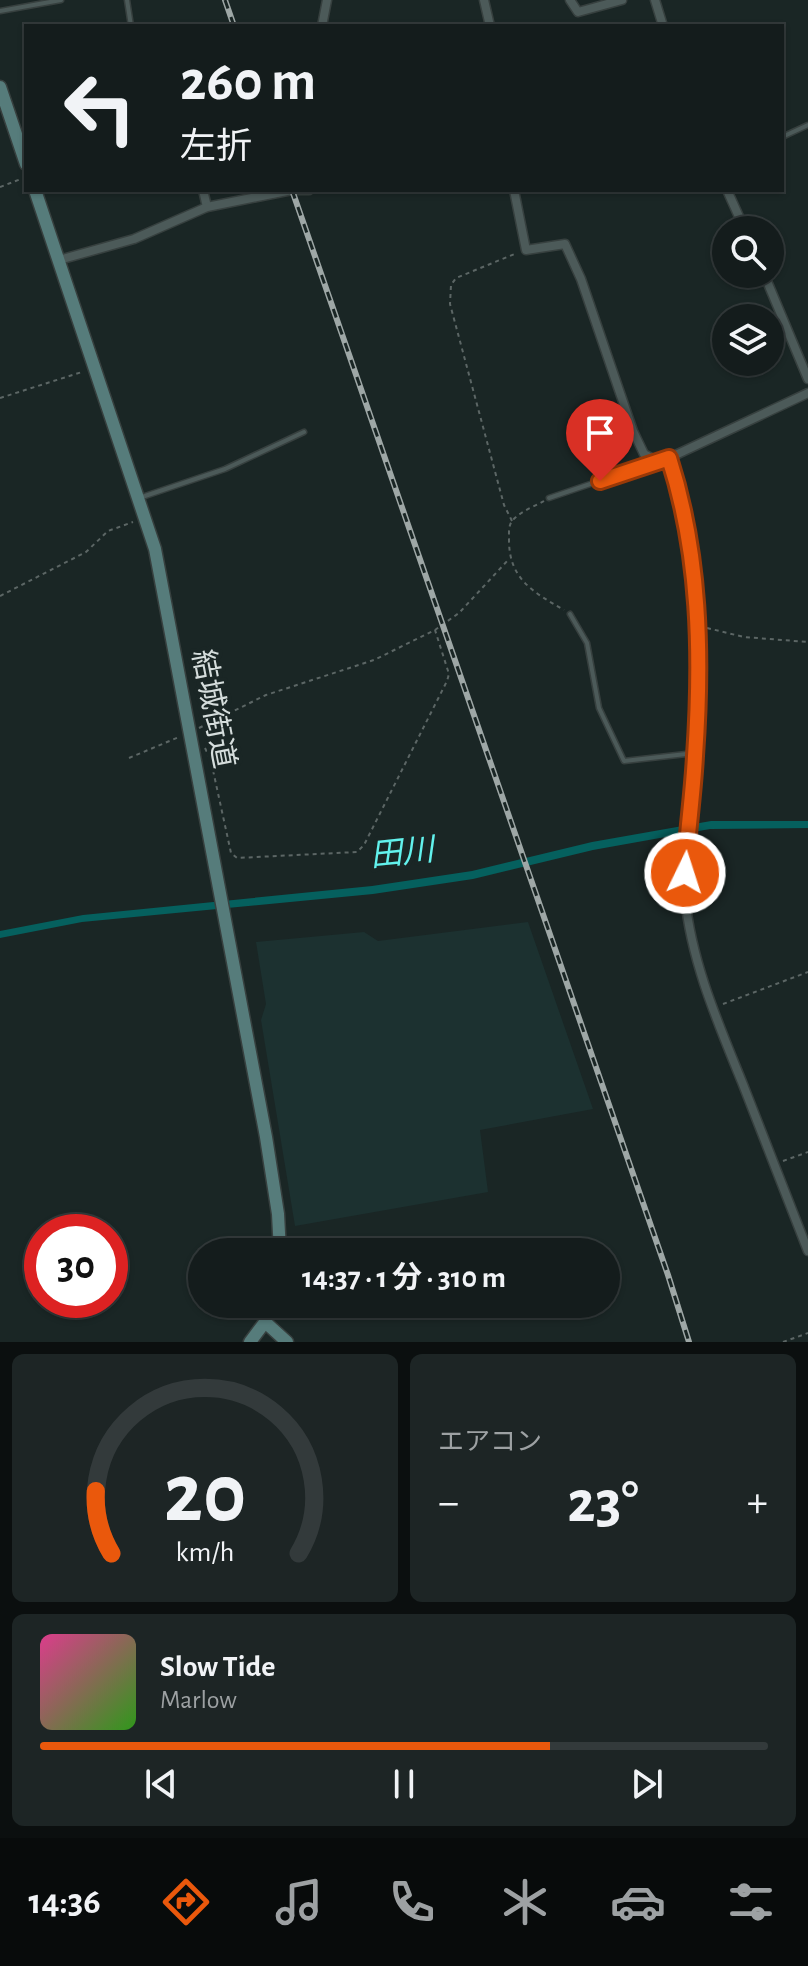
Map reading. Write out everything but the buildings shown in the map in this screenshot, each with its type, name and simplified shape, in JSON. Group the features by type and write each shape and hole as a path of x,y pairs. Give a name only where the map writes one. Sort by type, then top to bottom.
{"street":[{"path":"322,24 327,0"},
{"path":"484,0 490,24"},
{"path":"570,0 578,12 622,0"},
{"path":"655,0 662,24"},
{"path":"0,87 24,158"},
{"name":"結城街道","path":"36,192 155,549 193,731 276,1198 279,1238"},
{"path":"203,192 207,207"},
{"path":"59,260 134,239 207,207 289,192"},
{"path":"514,192 526,250 565,244 581,279 633,431 644,454 657,461 669,458 808,393"},
{"path":"728,192 739,216"},
{"path":"770,288 808,379"},
{"path":"669,458 691,551 698,625 696,753 684,893 688,924 712,1008 808,1251"},
{"path":"250,1342 267,1318"},
{"path":"265,1322 287,1342"}],"lane":[{"path":"0,11 61,0"},
{"path":"127,0 131,24"},
{"path":"784,136 808,125"},
{"path":"139,498 225,469 304,432"},
{"path":"549,498 657,461"},
{"path":"570,614 587,643 599,708 624,761 696,753"}],"path":[{"path":"0,187 24,178"},
{"path":"512,521 504,505 450,304 451,285 456,278 526,250"},
{"path":"0,398 94,368"},
{"path":"549,498 512,521 509,526 509,559 520,577 538,596 570,614"},
{"path":"0,596 86,552 108,531 145,517"},
{"path":"129,758 266,695 374,660 435,630 459,613 509,559"},
{"path":"698,625 744,637 808,642"},
{"path":"204,747 211,761 231,853 237,858 357,852 364,845 447,681 449,674 435,630"},
{"path":"712,1008 808,972"},
{"path":"775,1164 808,1152"},
{"path":"783,1342 808,1333"}],"shaded area":[{"path":"528,922 593,1109 480,1130 488,1192 295,1226 261,1020 266,1004 256,942 364,932 378,941"}],"water":[{"path":"711,821 808,821 808,828 710,829 593,850 473,879 373,894 82,922 0,938 0,931 83,915 372,886 472,871 592,842"}],"railway":[{"path":"225,0 233,24"},
{"path":"293,192 689,1342"}],"route":[{"path":"600,481 669,458 680,495 691,551 698,639 696,753 685,873"}],"water label":[{"name":"田川","path":"402,853"}]}
